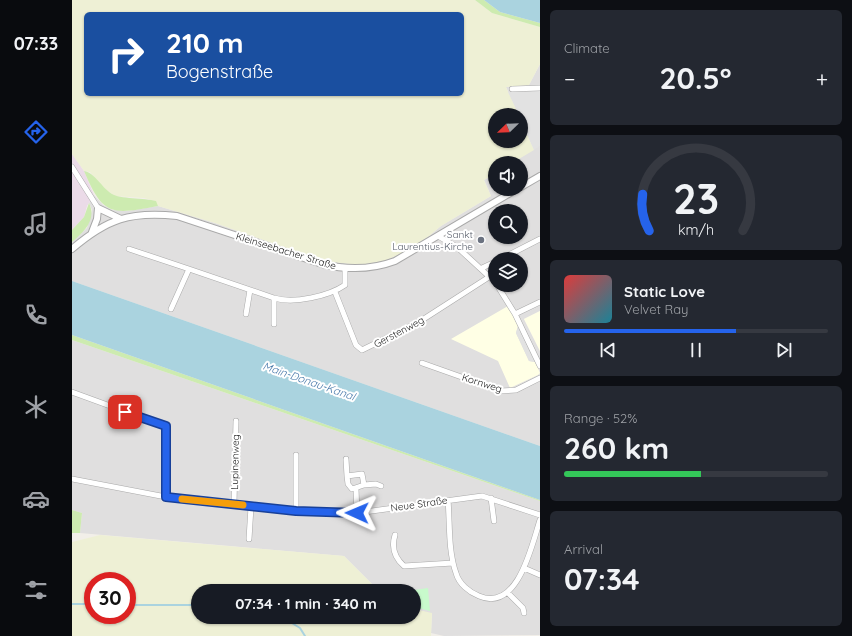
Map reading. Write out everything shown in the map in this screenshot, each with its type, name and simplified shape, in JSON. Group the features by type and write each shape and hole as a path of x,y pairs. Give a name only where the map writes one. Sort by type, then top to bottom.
{"street":[{"path":"512,89 540,88"},
{"path":"72,167 98,208 121,219"},
{"path":"528,183 540,176"},
{"name":"Kleinseebacher Straße","path":"72,250 92,232 121,219 157,214 177,216 322,264 345,268 375,267 390,262 438,236 462,220 505,196"},
{"path":"92,232 97,219 98,208"},
{"path":"438,236 457,247 482,268 488,276"},
{"path":"515,252 540,239"},
{"path":"129,249 274,298 289,301 335,292 346,285 345,268"},
{"path":"482,268 488,265"},
{"path":"171,309 188,269"},
{"name":"Gerstenweg","path":"335,292 356,345 362,350 419,322 488,278"},
{"path":"246,314 250,290"},
{"path":"501,292 515,314 540,366"},
{"path":"274,298 274,324"},
{"path":"515,314 540,302"},
{"name":"Kornweg","path":"422,363 501,391 516,390 540,378"},
{"path":"72,392 166,426 166,497"},
{"name":"Lupinenweg","path":"234,503 236,421"},
{"path":"296,455 296,511"},
{"path":"346,459 348,484 352,489 356,489 364,485 376,484 381,486"},
{"path":"347,476 362,474 364,485"},
{"name":"Neue Straße","path":"72,479 166,497 234,503 251,507 296,511 357,513 482,496 540,515"},
{"path":"356,489 357,513"},
{"path":"491,498 494,521"},
{"path":"448,500 453,563 460,580 471,592 481,597 491,598 508,592 517,583 524,568 540,520"},
{"path":"249,539 251,507"},
{"path":"395,535 393,542 396,559 404,566 453,563"},
{"path":"524,568 540,575"},
{"path":"508,592 523,608 524,613"}],"shaded area":[{"path":"72,0 475,0 492,13 540,27 540,64 529,85 506,87 516,108 488,108 488,148 528,148 528,137 534,150 524,156 488,156 488,178 484,180 488,189 488,196 491,196 441,226 405,252 384,261 360,265 323,261 215,223 158,206 155,201 144,198 115,196 103,188 90,172 84,171 72,154"},
{"path":"540,64 540,311 524,319 540,351 540,446 72,281 72,242 87,228 92,210 89,203 94,195 103,205 113,210 127,211 158,206 215,223 323,261 360,265 393,257 491,196 528,196 528,156 523,156 534,149 528,136 528,108 516,108 506,87 529,85"},
{"path":"540,91 540,146 534,150 528,137 528,108 516,108 508,92"},
{"path":"72,154 84,171 94,195 87,206 84,217 72,230"},
{"path":"488,178 488,189 484,180"},
{"path":"508,306 518,326 516,333 529,361 535,362 540,373 510,388 498,361 451,339"},
{"path":"540,311 540,351 524,319"},
{"path":"518,326 535,362 529,361 516,333"},
{"path":"72,340 540,501 540,635 444,636 431,633 432,614 421,611 421,584 372,584 344,556 80,533 82,513 72,510"},
{"path":"100,535 344,556 372,584 191,584 191,624 421,624 421,611 432,613 431,636 72,636 72,542"}],"green space":[{"path":"475,0 484,0 500,12 540,23 540,27 492,13"},
{"path":"84,171 92,175 115,196 156,201 158,206 129,211 110,209 97,197"},
{"path":"89,203 91,215 88,225 85,230 72,242 72,230 84,217"},
{"path":"72,335 540,500 540,501 72,340"},
{"path":"72,510 82,513 80,533 72,533"},
{"path":"428,588 430,611 421,609 421,589"}],"water":[{"path":"484,0 540,0 540,23 500,12"},
{"name":"Main-Donau-Kanal","path":"72,281 540,446 540,500 72,335"}],"waterway":[{"path":"72,604 84,604"},
{"path":"136,605 191,605"},
{"path":"293,624 300,628 305,636"}],"slow traffic":[{"path":"182,499 243,505"}],"place":[{"name":"Sankt Laurentius-Kirche","path":"481,240"}],"route":[{"path":"125,412 166,426 166,497 234,503 251,507 296,511 357,513"}]}
